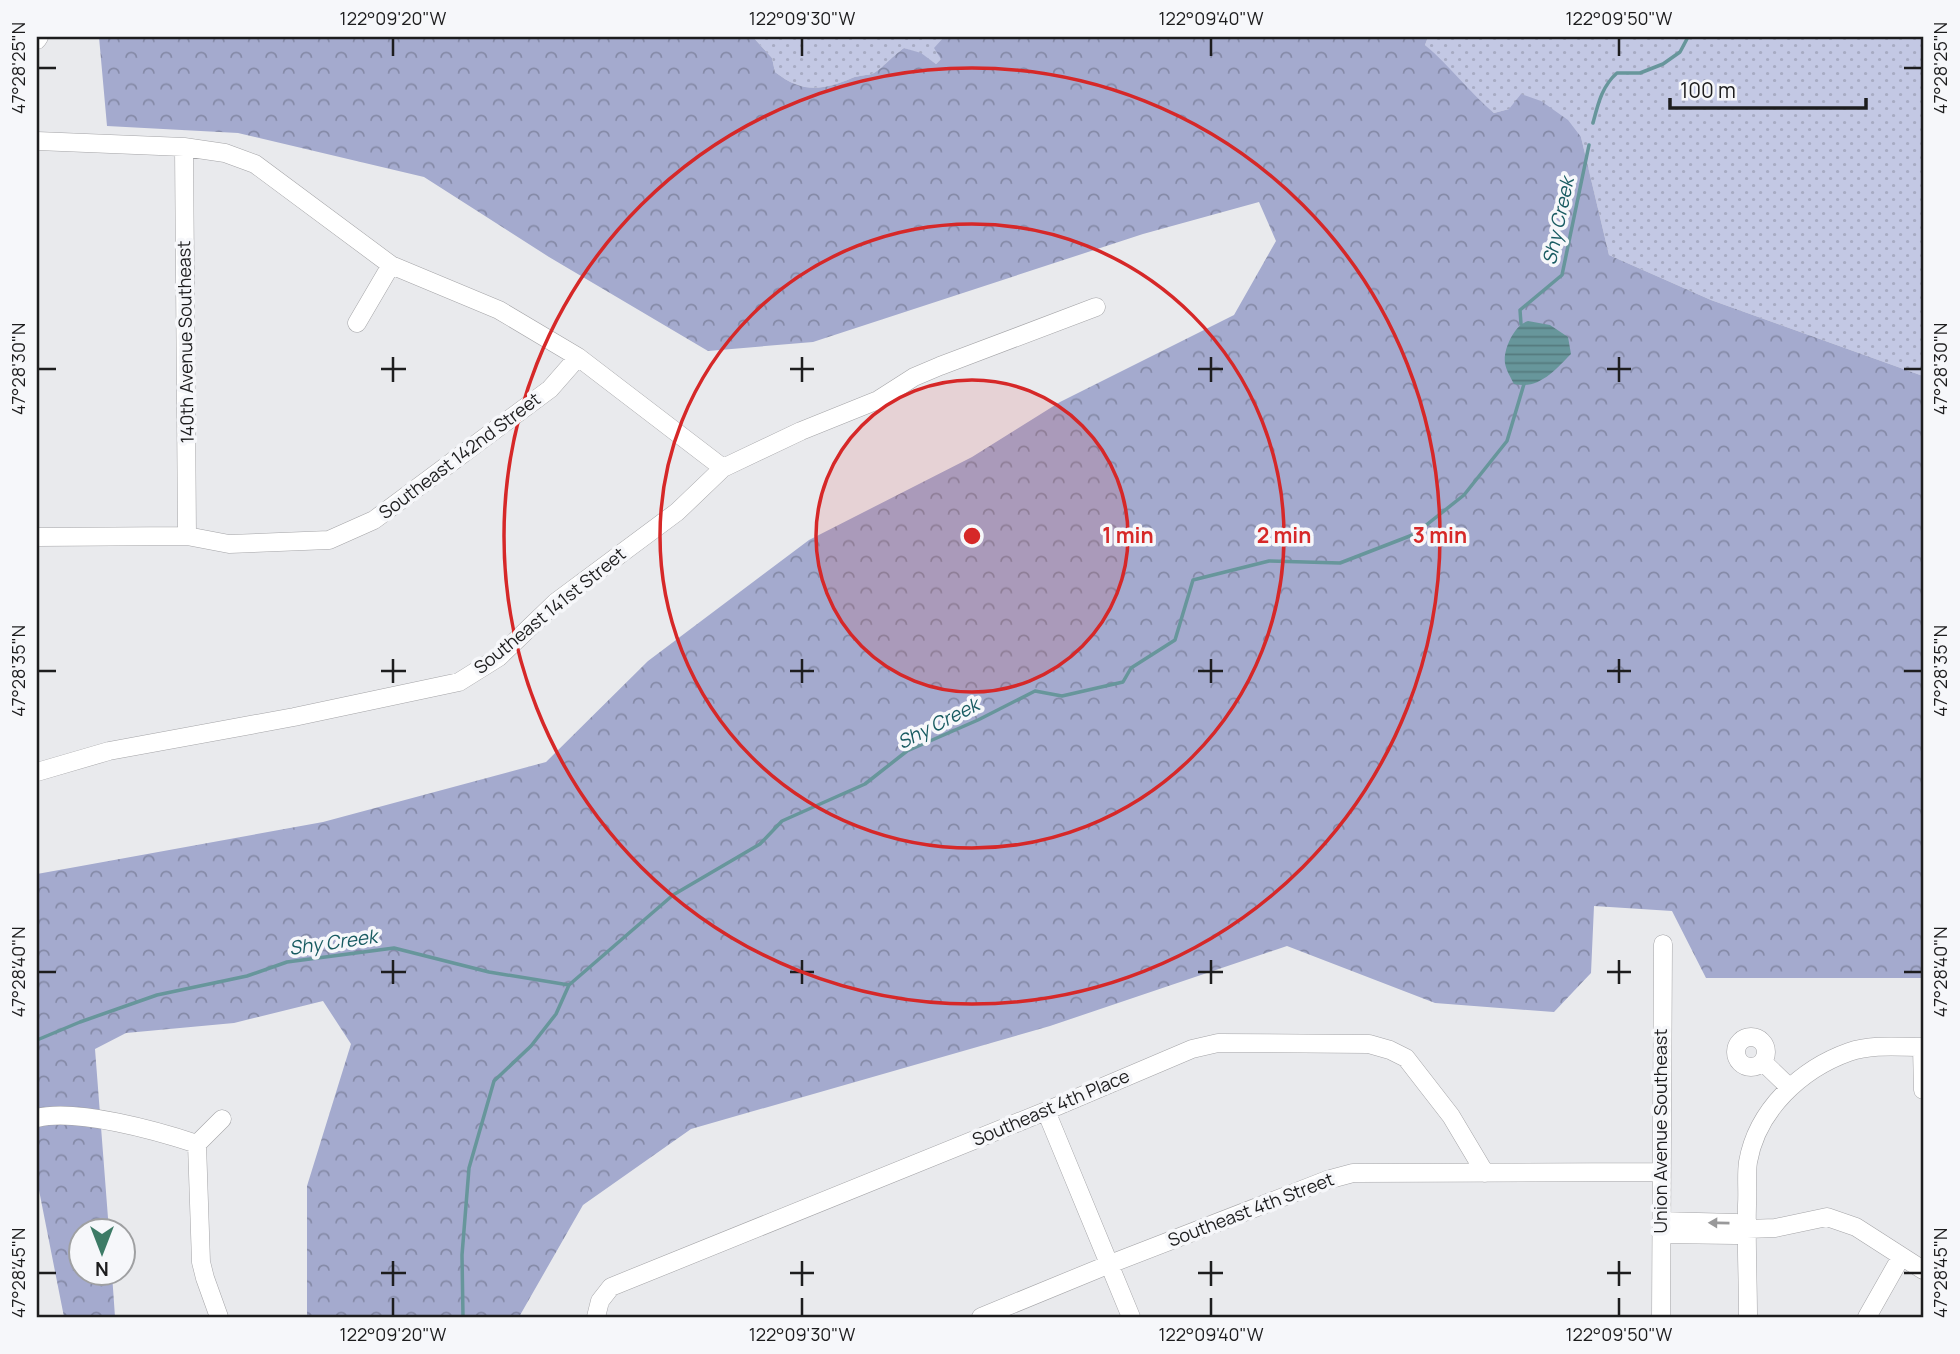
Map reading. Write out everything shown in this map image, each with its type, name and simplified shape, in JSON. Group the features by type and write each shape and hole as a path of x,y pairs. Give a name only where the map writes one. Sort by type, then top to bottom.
{"street":[{"path":"37,141 184,148 225,153 255,164 391,265 499,310 578,357 723,468"},
{"name":"140th Avenue Southeast","path":"184,148 187,536"},
{"path":"356,323 391,265"},
{"name":"Southeast 141st Street","path":"37,772 109,751 294,717 459,682 499,657 556,602 677,512 723,468 801,431 878,400 927,372 1096,307"},
{"name":"Southeast 142nd Street","path":"37,537 187,536 229,544 329,540 374,520 550,389 578,357"},
{"name":"Union Avenue Southeast","path":"1661,1317 1662,944"},
{"name":"Southeast 4th Place","path":"596,1317 600,1301 611,1287 1192,1049 1217,1043 1369,1044 1390,1050 1406,1058 1451,1116 1485,1173"},
{"path":"1748,1317 1748,1162 1756,1136 1770,1111 1789,1087 1822,1064 1850,1052 1873,1048 1922,1047 1923,1090"},
{"path":"1763,1062 1789,1087"},
{"path":"1046,1111 1130,1317"},
{"path":"37,1118 51,1115 102,1120 168,1134 197,1144"},
{"path":"219,1317 201,1262 197,1144 222,1119"},
{"name":"Southeast 4th Street","path":"981,1317 1327,1180 1353,1173 1660,1172"},
{"path":"1661,1228 1736,1235 1747,1229 1775,1228 1827,1217 1856,1227 1923,1270"},
{"path":"1867,1317 1901,1257"}],"shaded area":[{"path":"753,37 944,37 941,59 936,64 921,54 904,48 874,73 831,86 812,88 794,84 775,72 772,58"},
{"path":"1428,37 1923,37 1923,376 1711,300 1609,255 1581,137 1509,109 1494,113 1425,45"},
{"path":"1528,321 1550,325 1568,337 1571,354 1553,372 1539,381 1514,384 1506,366 1506,352 1518,327"}],"green space":[{"path":"99,37 753,37 772,58 775,72 794,84 812,88 831,86 874,73 904,48 921,53 936,64 941,59 934,48 944,37 1428,37 1425,45 1494,113 1509,109 1521,94 1541,101 1568,120 1581,137 1609,255 1711,300 1923,376 1923,978 1706,978 1672,911 1594,906 1591,973 1554,1012 1435,1003 1287,946 1050,1026 691,1129 583,1205 519,1317 307,1317 307,1186 351,1044 323,1001 234,1023 126,1033 95,1049 108,1218 66,1218 66,1288 113,1288 115,1317 64,1317 37,1180 37,874 323,822 546,762 648,661 809,540 972,457 1060,402 1234,315 1276,241 1259,202 1143,234 813,342 708,351 549,257 424,177 238,133 107,126"}],"waterway":[{"name":"Shy Creek","path":"1593,123 1604,90 1617,73 1640,73 1663,64 1680,52 1688,37"},
{"name":"Shy Creek","path":"1521,324 1520,310 1562,275 1589,145"},
{"name":"Shy Creek","path":"37,1040 157,995 247,976 287,962 394,948 489,972 569,985 673,895 760,844 782,821 865,784 907,751 1035,691 1062,696 1123,682 1131,668 1175,640 1193,580 1269,561 1340,563 1415,534 1464,495 1507,441 1524,384"},
{"path":"463,1317 462,1255 469,1168 494,1081 531,1046 556,1014 569,985"}]}
